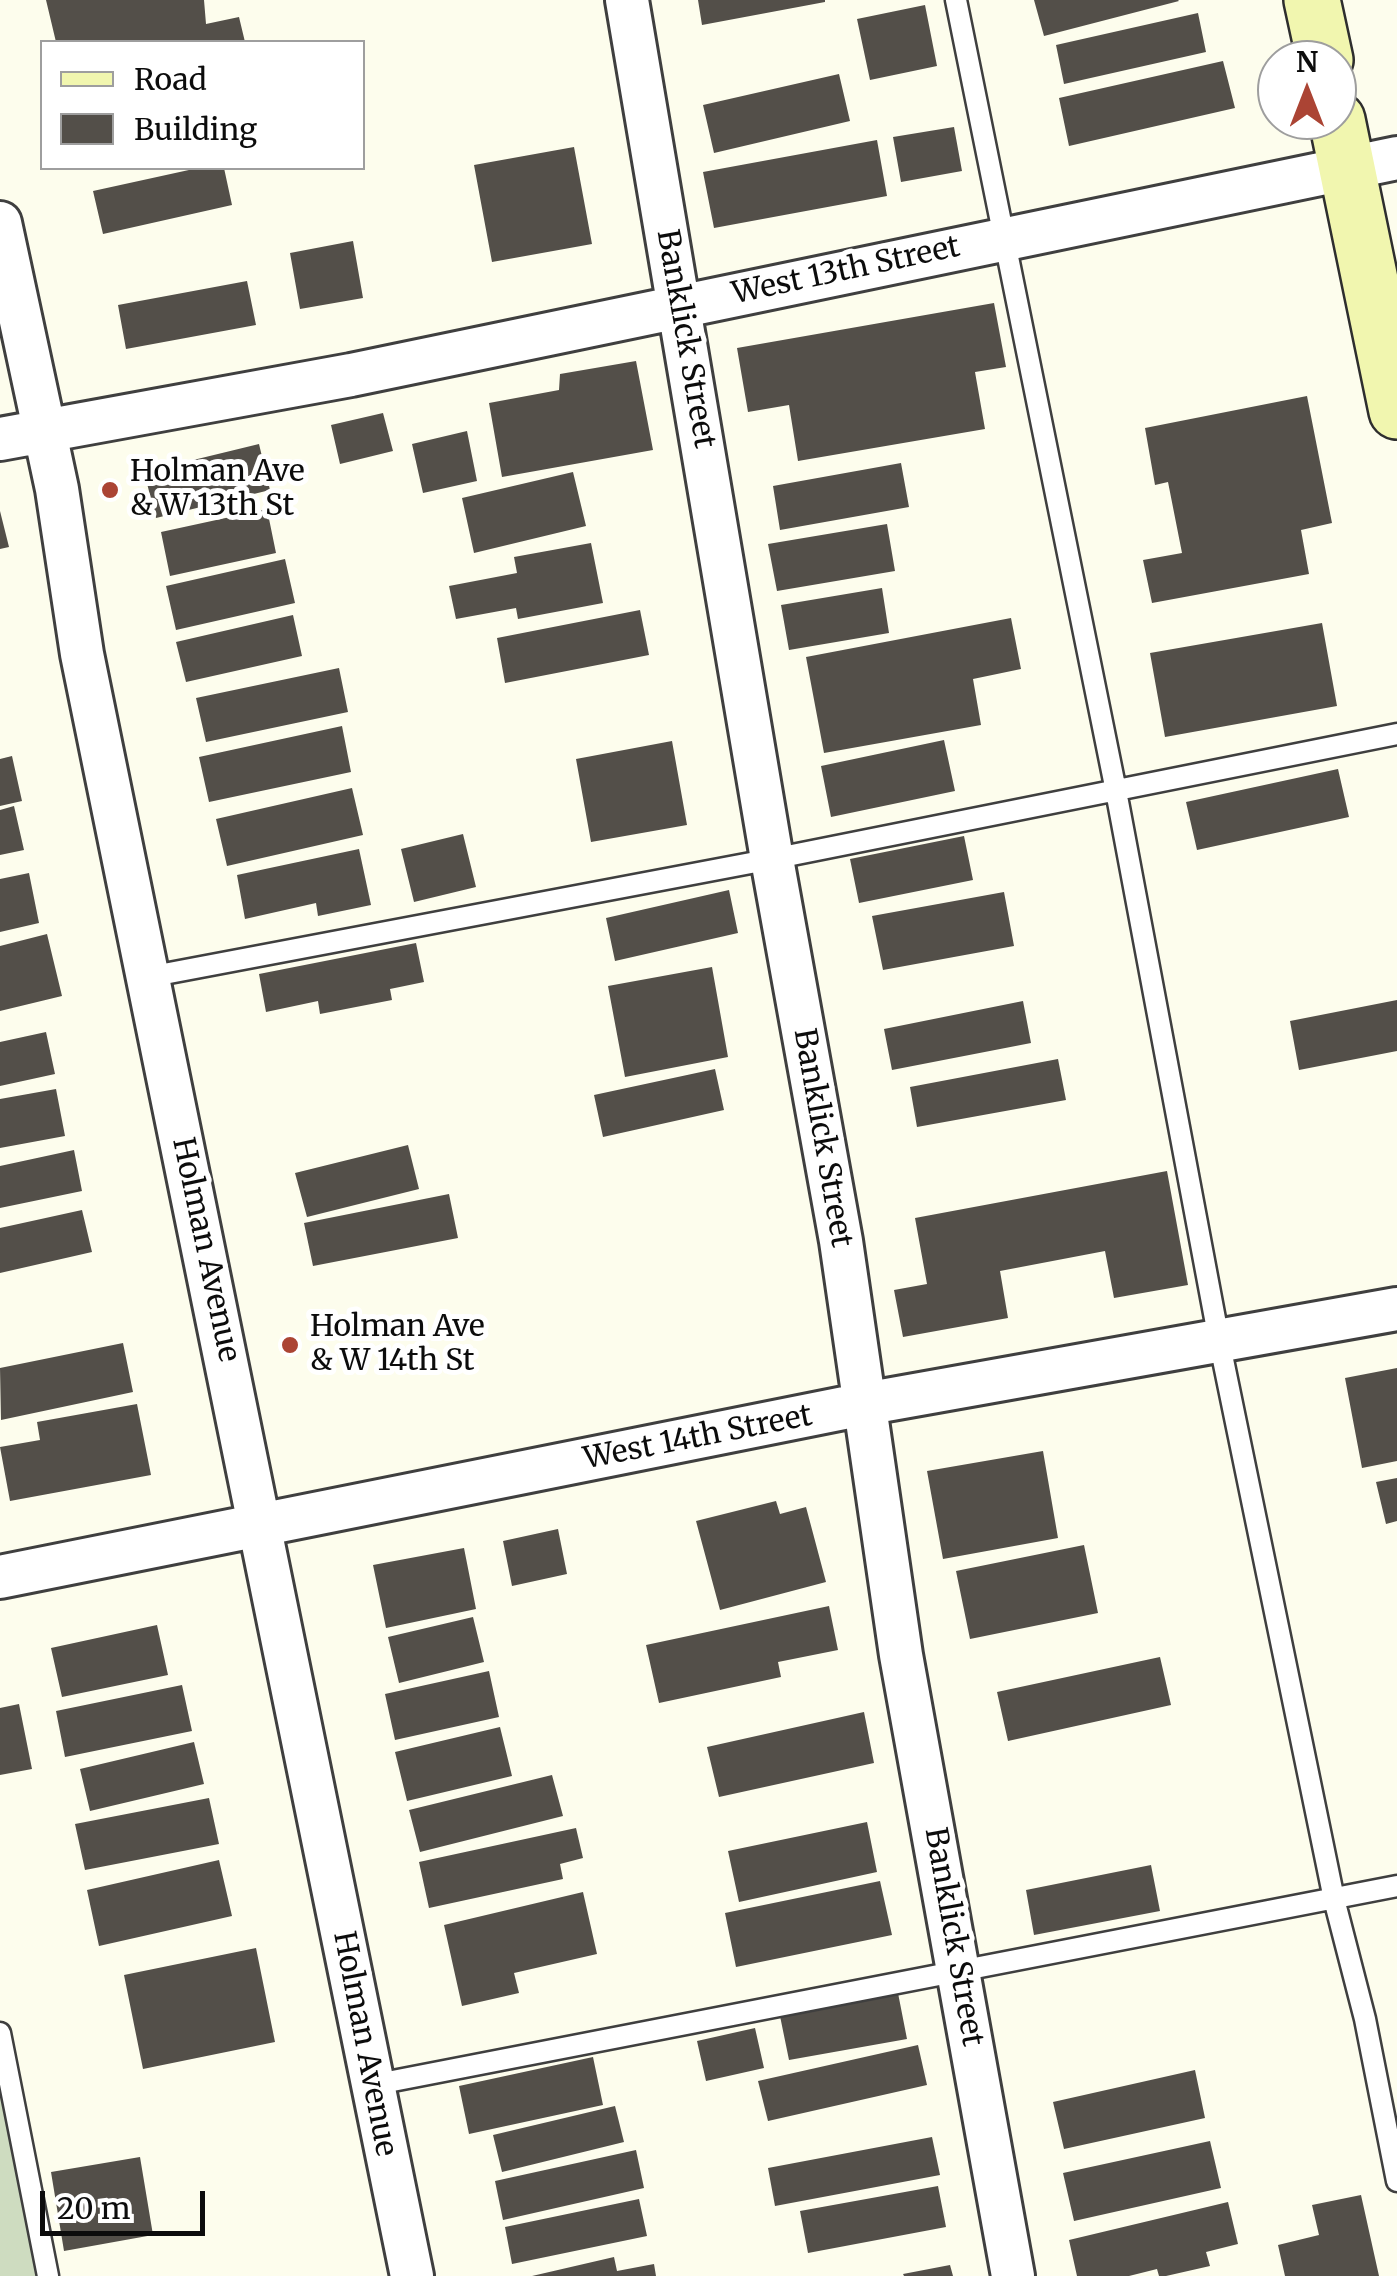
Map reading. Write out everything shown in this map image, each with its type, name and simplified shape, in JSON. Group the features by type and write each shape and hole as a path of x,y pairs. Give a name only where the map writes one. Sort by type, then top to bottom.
{"street":[{"name":"Banklick Street","path":"627,0 772,859 841,1241 901,1655 1013,2276"},
{"path":"1312,0 1321,40"},
{"name":"West 13th Street","path":"0,439 351,375 1006,238 1360,149"},
{"path":"1360,149 1397,411"},
{"name":"Holman Avenue","path":"0,224 57,489 82,654 412,2276"},
{"name":"West 14th Street","path":"0,1577 864,1404 1397,1309"}],"lane":[{"path":"956,0 1116,791 1219,1340 1334,1899 1365,2019 1397,2181"},
{"path":"148,978 1397,734"},
{"path":"372,2086 1397,1886"},
{"path":"0,2033 48,2276"}],"green space":[{"path":"0,2033 48,2276 0,2276"}],"building":[{"path":"46,0 204,0 206,24 239,17 245,40 56,40"},
{"path":"698,0 825,0 825,2 702,25"},
{"path":"1034,0 1178,0 1179,1 1044,36"},
{"path":"925,5 937,66 870,80 857,19"},
{"path":"1198,13 1206,52 1064,84 1056,45"},
{"path":"1223,61 1235,108 1069,146 1059,98"},
{"path":"839,74 850,121 714,153 703,105"},
{"path":"954,127 962,171 901,182 893,137"},
{"path":"877,140 887,196 714,228 703,172"},
{"path":"574,147 592,244 492,262 474,165"},
{"path":"189,170 224,170 232,205 103,234 93,191"},
{"path":"353,241 363,298 300,309 290,253"},
{"path":"247,281 256,325 126,349 118,305"},
{"path":"994,303 1006,367 975,372 985,429 798,461 789,405 748,412 737,348"},
{"path":"636,361 653,450 502,477 489,403 559,390 560,374"},
{"path":"1307,396 1332,523 1301,530 1309,574 1152,603 1143,560 1182,553 1168,482 1155,485 1145,428"},
{"path":"383,413 393,451 340,464 331,425"},
{"path":"467,431 477,481 423,493 412,444"},
{"path":"259,444 270,490 156,518 144,472"},
{"path":"901,463 909,507 780,530 773,486"},
{"path":"573,472 586,526 474,553 462,498"},
{"path":"267,509 276,553 170,576 161,532"},
{"path":"0,511 9,547 0,549"},
{"path":"887,524 895,571 777,591 768,544"},
{"path":"591,543 603,603 518,619 516,608 456,619 449,586 517,573 514,557"},
{"path":"285,559 295,603 176,630 166,586"},
{"path":"882,588 889,633 789,650 781,605"},
{"path":"640,610 649,655 505,683 497,638"},
{"path":"293,615 302,656 186,682 176,642"},
{"path":"1011,618 1021,669 973,679 981,725 824,753 806,657"},
{"path":"1322,623 1337,706 1165,737 1150,653"},
{"path":"339,668 348,712 206,742 196,698"},
{"path":"342,726 351,772 209,802 199,757"},
{"path":"944,740 955,791 831,817 821,766"},
{"path":"672,741 687,825 591,842 576,759"},
{"path":"12,756 22,801 0,806 0,759"},
{"path":"1338,769 1349,817 1197,850 1186,802"},
{"path":"352,788 363,835 227,866 216,819"},
{"path":"14,806 24,850 0,855 0,810"},
{"path":"463,834 476,887 414,902 401,849"},
{"path":"964,836 973,880 859,903 850,859"},
{"path":"359,849 371,905 318,916 316,903 245,919 237,875"},
{"path":"29,873 39,923 0,932 0,879"},
{"path":"729,890 738,933 615,961 606,918"},
{"path":"1004,892 1014,946 883,970 872,916"},
{"path":"47,934 62,996 0,1011 0,946"},
{"path":"416,943 424,982 390,989 392,1000 320,1014 318,1001 266,1012 259,974"},
{"path":"712,967 728,1057 625,1077 608,986"},
{"path":"1397,1000 1397,1051 1299,1070 1290,1021"},
{"path":"1023,1001 1031,1043 892,1070 884,1029"},
{"path":"46,1032 55,1074 0,1086 0,1042"},
{"path":"1058,1059 1066,1100 917,1127 910,1087"},
{"path":"715,1069 724,1110 603,1137 594,1095"},
{"path":"56,1089 65,1136 0,1148 0,1099"},
{"path":"408,1145 419,1189 307,1217 295,1173"},
{"path":"74,1150 82,1191 0,1208 0,1166"},
{"path":"1167,1171 1188,1285 1114,1298 1105,1251 1000,1271 1008,1318 903,1337 894,1290 927,1284 915,1218"},
{"path":"449,1194 458,1238 313,1266 304,1223"},
{"path":"82,1210 92,1252 0,1273 0,1228"},
{"path":"123,1343 133,1392 1,1420 0,1368"},
{"path":"1397,1368 1397,1461 1362,1468 1345,1378"},
{"path":"137,1404 151,1475 10,1501 0,1447 40,1440 37,1422"},
{"path":"1043,1451 1058,1538 943,1559 927,1471"},
{"path":"1397,1478 1397,1521 1386,1524 1376,1482"},
{"path":"776,1501 780,1514 806,1507 826,1582 720,1610 696,1521"},
{"path":"558,1529 567,1574 512,1586 503,1541"},
{"path":"1084,1545 1098,1613 970,1639 956,1571"},
{"path":"464,1548 476,1609 386,1628 373,1565"},
{"path":"829,1606 838,1650 778,1662 781,1677 659,1703 646,1645"},
{"path":"473,1617 484,1662 399,1683 388,1637"},
{"path":"157,1625 168,1675 62,1697 51,1648"},
{"path":"1160,1657 1171,1705 1008,1741 997,1692"},
{"path":"489,1671 499,1717 395,1740 385,1694"},
{"path":"182,1685 192,1731 65,1757 56,1711"},
{"path":"19,1704 32,1769 0,1775 0,1708"},
{"path":"864,1712 874,1763 719,1797 707,1747"},
{"path":"500,1727 512,1776 407,1801 395,1752"},
{"path":"194,1742 204,1784 90,1811 80,1769"},
{"path":"552,1775 563,1816 420,1852 409,1810"},
{"path":"209,1798 219,1844 85,1870 75,1824"},
{"path":"867,1822 877,1872 739,1902 728,1851"},
{"path":"576,1828 583,1858 560,1864 563,1879 429,1908 419,1862"},
{"path":"219,1860 232,1916 99,1946 87,1890"},
{"path":"1151,1865 1160,1911 1034,1935 1026,1890"},
{"path":"880,1881 892,1935 736,1967 725,1913"},
{"path":"583,1892 597,1954 514,1973 519,1993 462,2006 444,1925"},
{"path":"256,1948 275,2042 143,2069 124,1975"},
{"path":"898,1993 907,2039 789,2060 780,2016"},
{"path":"755,2028 764,2068 706,2081 697,2041"},
{"path":"918,2045 927,2085 768,2121 758,2081"},
{"path":"593,2057 603,2105 469,2134 459,2086"},
{"path":"1195,2070 1205,2118 1064,2149 1053,2102"},
{"path":"615,2106 624,2142 502,2172 493,2135"},
{"path":"932,2137 940,2175 775,2206 768,2168"},
{"path":"1210,2141 1221,2188 1074,2221 1063,2173"},
{"path":"636,2150 644,2188 503,2220 495,2181"},
{"path":"140,2157 153,2235 64,2251 51,2172"},
{"path":"938,2186 946,2227 808,2253 800,2211"},
{"path":"1361,2195 1379,2276 1285,2276 1278,2245 1319,2235 1312,2205"},
{"path":"639,2199 647,2236 512,2264 505,2227"},
{"path":"1228,2202 1238,2244 1206,2252 1210,2266 1166,2276 1159,2276 1157,2269 1129,2276 1077,2276 1069,2240"},
{"path":"614,2257 617,2271 654,2264 656,2276 532,2276"},
{"path":"950,2265 953,2276 903,2274"}],"place":[{"name":"Holman Ave & W 13th St","path":"110,490"},
{"name":"Holman Ave & W 14th St","path":"290,1345"}]}
